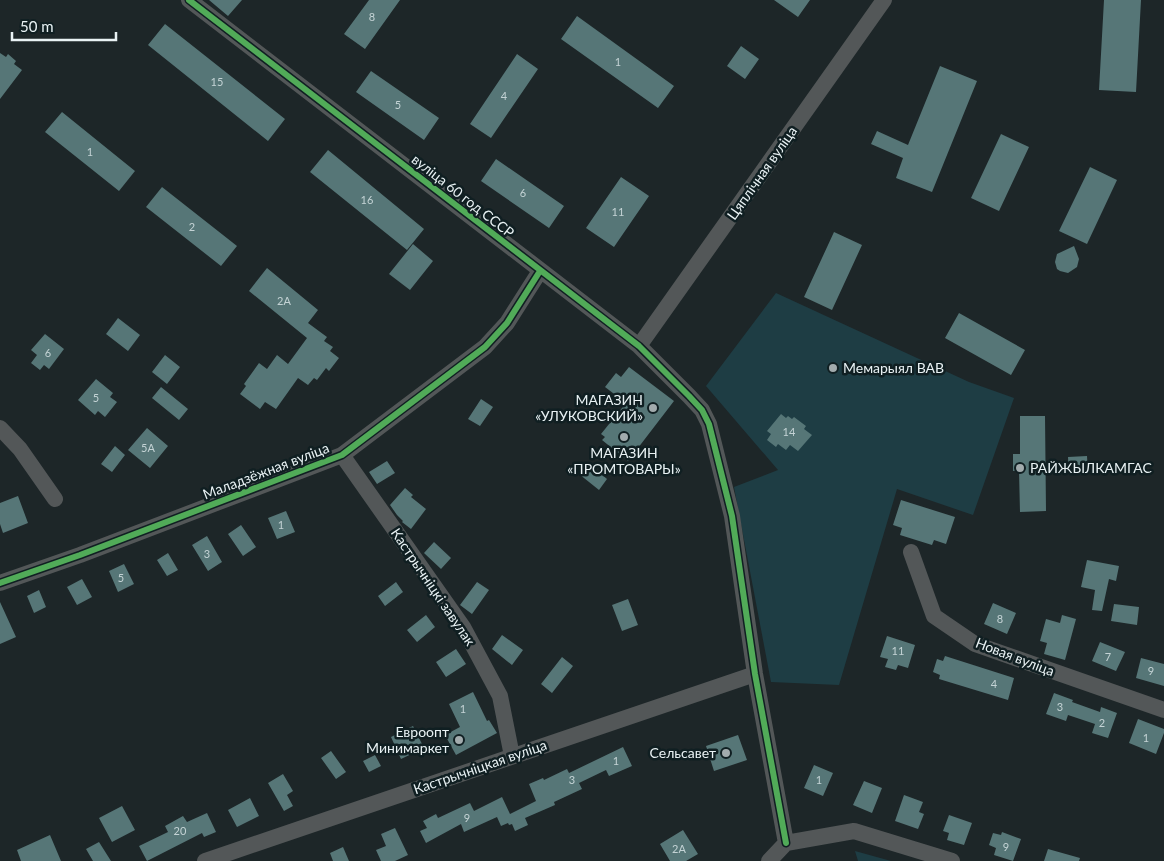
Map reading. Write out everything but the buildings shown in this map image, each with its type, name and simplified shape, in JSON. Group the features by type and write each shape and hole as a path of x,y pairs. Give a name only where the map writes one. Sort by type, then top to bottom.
{"street":[{"name":"вуліца 60 год СССР","path":"189,0 639,346 702,410 709,424 732,516 755,674 786,843"},
{"name":"Цяплічная вуліца","path":"639,346 884,0"},
{"name":"Маладзёжная вуліца","path":"0,583 80,555 342,455 485,348 507,323 540,270"},
{"path":"0,428 20,449 56,499"},
{"name":"Кастрычніцкі завулак","path":"342,455 464,627 500,696 512,756"},
{"name":"Новая вуліца","path":"911,552 934,616 976,644 1164,710"},
{"name":"Кастрычніцкая вуліца","path":"206,861 755,674"},
{"path":"769,861 786,843 854,831 952,861"}],"shaded area":[{"path":"776,293 969,382 1014,398 973,515 897,489 839,685 771,682 734,487 778,470 706,386"},
{"path":"855,851 891,861 858,861"}],"cycle path":[{"path":"189,0 639,346 702,410 709,424 732,516 755,674 786,843"},
{"path":"0,583 80,555 342,455 485,347 507,323 540,271"}],"place":[{"name":"Мемарыял ВАВ","path":"833,368"},
{"name":"МАГАЗИН «УЛУКОВСКИЙ»","path":"653,408"},
{"name":"МАГАЗИН «ПРОМТОВАРЫ»","path":"624,437"},
{"name":"РАЙЖЫЛКАМГАС","path":"1020,468"},
{"name":"Евроопт Минимаркет","path":"459,740"},
{"name":"Сельсавет","path":"726,753"}]}
